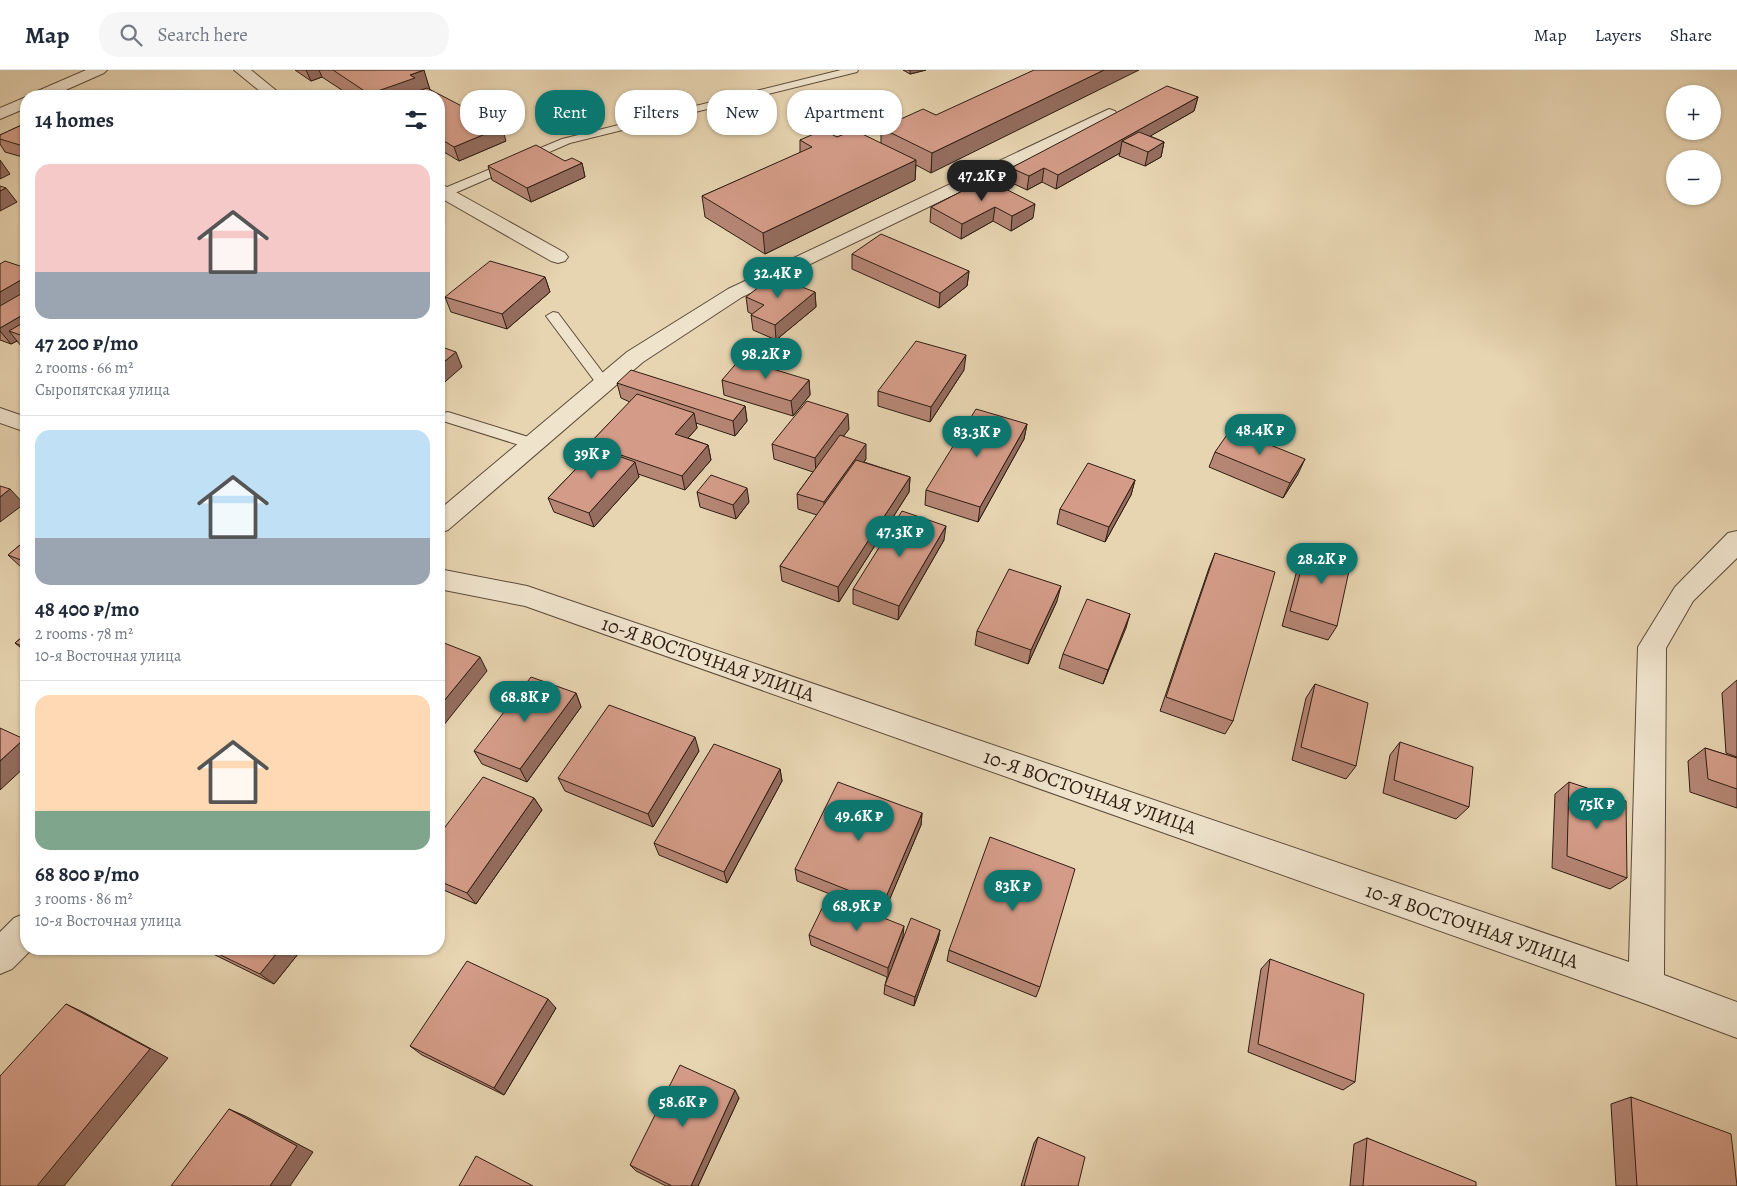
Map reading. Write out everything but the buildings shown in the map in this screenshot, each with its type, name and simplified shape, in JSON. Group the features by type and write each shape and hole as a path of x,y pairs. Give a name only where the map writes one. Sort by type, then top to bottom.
{"street":[{"path":"53,90 99,70"},
{"path":"242,70 267,90"},
{"path":"0,114 20,105"},
{"path":"445,519 635,357 735,293 1109,114"},
{"path":"445,194 558,257"},
{"path":"0,415 20,423"},
{"path":"1646,986 1652,647 1684,594 1737,540"},
{"name":"10-Я ВОСТОЧНАЯ УЛИЦА","path":"445,580 527,596 1646,986 1737,1020"},
{"path":"0,957 20,936"}],"lane":[{"path":"445,190 566,141 853,70"},
{"path":"553,316 604,384"},
{"path":"448,416 532,444"}]}
